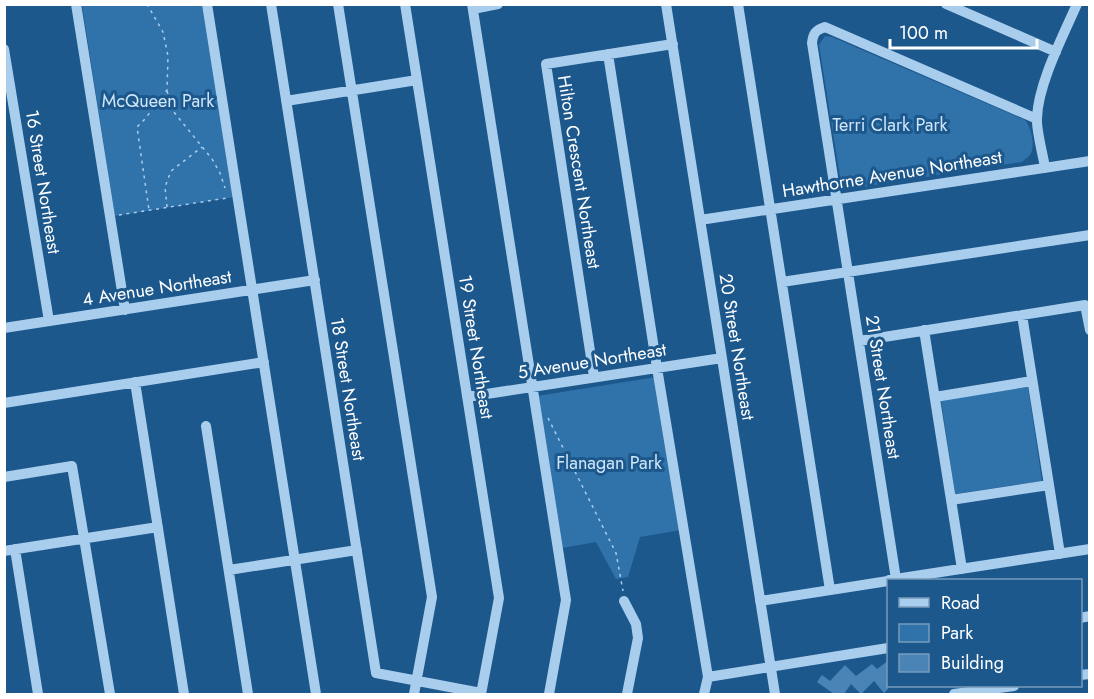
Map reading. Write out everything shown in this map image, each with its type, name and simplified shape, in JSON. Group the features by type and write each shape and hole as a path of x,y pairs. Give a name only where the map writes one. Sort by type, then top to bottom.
{"street":[{"path":"76,4 125,310"},
{"path":"207,4 316,694"},
{"name":"18 Street Northeast","path":"271,4 376,673 481,694"},
{"path":"338,4 432,597 414,694"},
{"name":"19 Street Northeast","path":"405,4 499,598 481,694"},
{"path":"498,4 472,7 566,600 549,694"},
{"name":"20 Street Northeast","path":"666,4 775,694"},
{"path":"738,4 830,590"},
{"path":"946,4 1056,52"},
{"path":"1045,168 1037,118 1047,77 1077,4"},
{"name":"21 Street Northeast","path":"891,579 859,341 812,43 813,35 818,29 825,27 1037,118"},
{"name":"Hilton Crescent Northeast","path":"594,377 546,63 673,44"},
{"name":"16 Street Northeast","path":"4,49 49,321"},
{"path":"608,54 708,677 704,694"},
{"path":"286,101 417,80"},
{"name":"Hawthorne Avenue Northeast","path":"700,220 1089,161"},
{"path":"782,282 1089,235"},
{"name":"4 Avenue Northeast","path":"4,328 315,280"},
{"path":"859,341 1086,305 1089,330"},
{"path":"1022,315 1060,554"},
{"path":"924,330 962,569"},
{"name":"5 Avenue Northeast","path":"467,397 722,358"},
{"path":"4,403 264,362"},
{"path":"935,397 1032,381"},
{"path":"135,382 184,694"},
{"path":"207,426 248,694"},
{"path":"4,477 72,466 110,694"},
{"path":"951,500 1049,485"},
{"path":"38,694 10,550 158,527"},
{"path":"897,579 1089,549"},
{"path":"229,570 357,550"},
{"path":"760,601 887,581"},
{"path":"624,601 636,624 638,638 627,694"},
{"path":"708,677 887,648"},
{"path":"954,694 1006,687"}],"path":[{"path":"147,4 163,32 168,56 167,90 173,111 212,159 225,189"},
{"path":"149,210 137,127 167,90"},
{"path":"168,207 165,187 171,171 202,147"},
{"path":"115,216 228,198"},
{"path":"548,417 616,553 624,601"}],"green space":[{"name":"McQueen Park","path":"82,5 203,5 234,197 115,216"},
{"name":"Terri Clark Park","path":"825,36 1025,120 1032,137 1033,147 1030,155 1022,162 849,189 841,183 819,45"},
{"name":"Flanagan Park","path":"656,377 681,530 640,537 628,577 616,579 596,542 562,548 537,396"},
{"path":"1028,387 1042,481 955,494 941,400"}],"building":[{"path":"887,662 888,689 884,693 874,681 861,694 851,684 844,694 834,694 817,682 822,675 830,681 845,665 856,676 872,664 877,669"}]}
